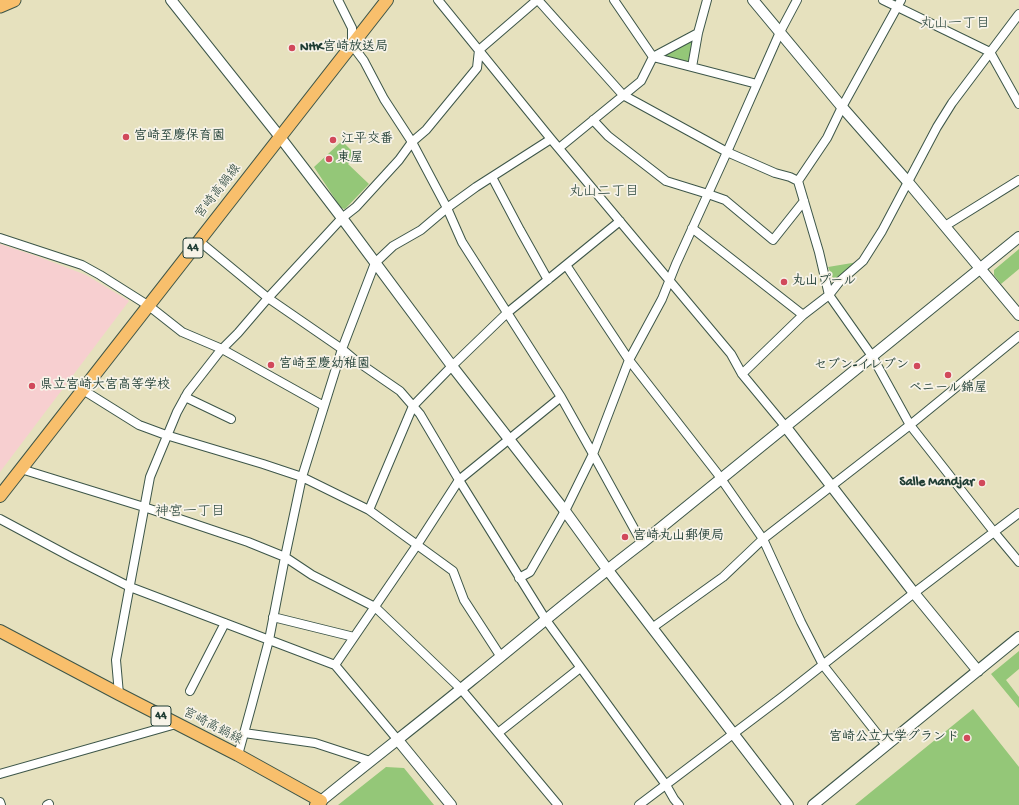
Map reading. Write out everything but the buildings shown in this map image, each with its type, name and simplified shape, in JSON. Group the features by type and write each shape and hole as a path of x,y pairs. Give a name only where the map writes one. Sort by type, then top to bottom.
{"highway":[{"path":"0,6 14,0"}],"main road":[{"name":"宮崎高鍋線","path":"0,496 387,0"},
{"name":"宮崎高鍋線","path":"0,631 238,755 319,803"}],"street":[{"path":"171,0 280,137 452,366 565,511 607,569 788,805"},
{"path":"338,0 352,28 352,45 364,61 384,99 412,142 447,208 462,242 561,397 642,543"},
{"path":"438,0 551,139 731,354 742,374 785,426 914,593 978,671"},
{"path":"119,694 116,660 150,477 166,435 188,392 222,349 268,298 342,218 356,207 399,160 412,142 426,130 477,68 479,50 537,0 623,96 727,152 775,174 790,177 798,181 819,252 829,295 872,356 910,425 1019,562"},
{"path":"614,0 653,57 757,84"},
{"path":"692,67 698,33 707,0"},
{"path":"753,0 842,107 981,268 1019,315"},
{"path":"519,578 530,572 565,511 593,454 629,360 670,282 676,264 780,32 797,0"},
{"path":"883,0 899,3 990,52 1019,104"},
{"path":"798,181 827,138 842,107 899,3"},
{"path":"742,374 803,315 829,295 840,281 863,261 882,231 952,103 1019,14"},
{"path":"559,148 641,81 653,57 698,33"},
{"path":"593,120 608,136 666,181 725,200 773,240 804,202"},
{"path":"238,755 268,640 302,477 342,349 375,263 393,246 421,230 447,208 476,187 551,139"},
{"path":"492,176 548,280"},
{"path":"945,226 1019,180"},
{"path":"369,510 413,406 452,366 508,313 620,222"},
{"path":"692,228 803,315"},
{"path":"319,803 1019,237"},
{"path":"0,238 82,265 149,306 182,332 222,349 324,406"},
{"path":"198,241 268,298 400,391 420,414 546,620 666,785 678,805"},
{"path":"566,265 629,360 721,479 763,539 823,665 886,745"},
{"path":"652,628 723,577 763,539 910,425 1019,336"},
{"path":"83,390 139,425 166,435 302,477 369,510 453,571 464,600 501,657"},
{"path":"185,397 231,419"},
{"path":"335,665 417,545 459,480 561,397"},
{"path":"21,469 144,506 248,542 285,557 312,575 375,607 461,689 558,805"},
{"path":"639,805 1019,513"},
{"path":"0,519 130,587 335,665 451,805"},
{"path":"273,617 354,637"},
{"path":"190,691 225,623"},
{"path":"813,805 1019,637"},
{"path":"498,733 580,668"},
{"path":"0,774 176,724"},
{"path":"244,733 315,743 370,761"}],"shaded area":[{"name":"県立宮崎大宮高等学校","path":"0,244 86,275 129,301 0,472"}],"green space":[{"path":"694,39 688,64 661,57"},
{"path":"342,141 356,155 348,164 369,184 345,209 341,208 314,167"},
{"path":"1019,249 1019,269 1001,284 994,275 994,270"},
{"path":"858,262 835,283 828,267"},
{"path":"1019,651 1019,669 1006,680 1019,697 1019,708 991,674"},
{"name":"宮崎公立大学グランド","path":"973,709 1019,767 1019,805 855,805"},
{"path":"386,767 404,768 434,805 338,805"}],"place":[{"name":"NHK宮崎放送局","path":"292,48"},
{"name":"宮崎至慶保育園","path":"126,137"},
{"name":"江平交番","path":"333,140"},
{"name":"東屋","path":"329,159"},
{"name":"丸山プール","path":"784,282"},
{"name":"宮崎至慶幼稚園","path":"271,365"},
{"name":"セブン-イレブン","path":"917,366"},
{"name":"ベニール錦屋","path":"948,375"},
{"name":"県立宮崎大宮高等学校","path":"32,386"},
{"name":"Salle Mandjar","path":"982,483"},
{"name":"宮崎丸山郵便局","path":"625,537"},
{"name":"宮崎公立大学グランド","path":"967,738"}],"district":[{"name":"丸山一丁目","path":"955,25"},
{"name":"丸山二丁目","path":"604,193"},
{"name":"神宮一丁目","path":"190,513"}]}
